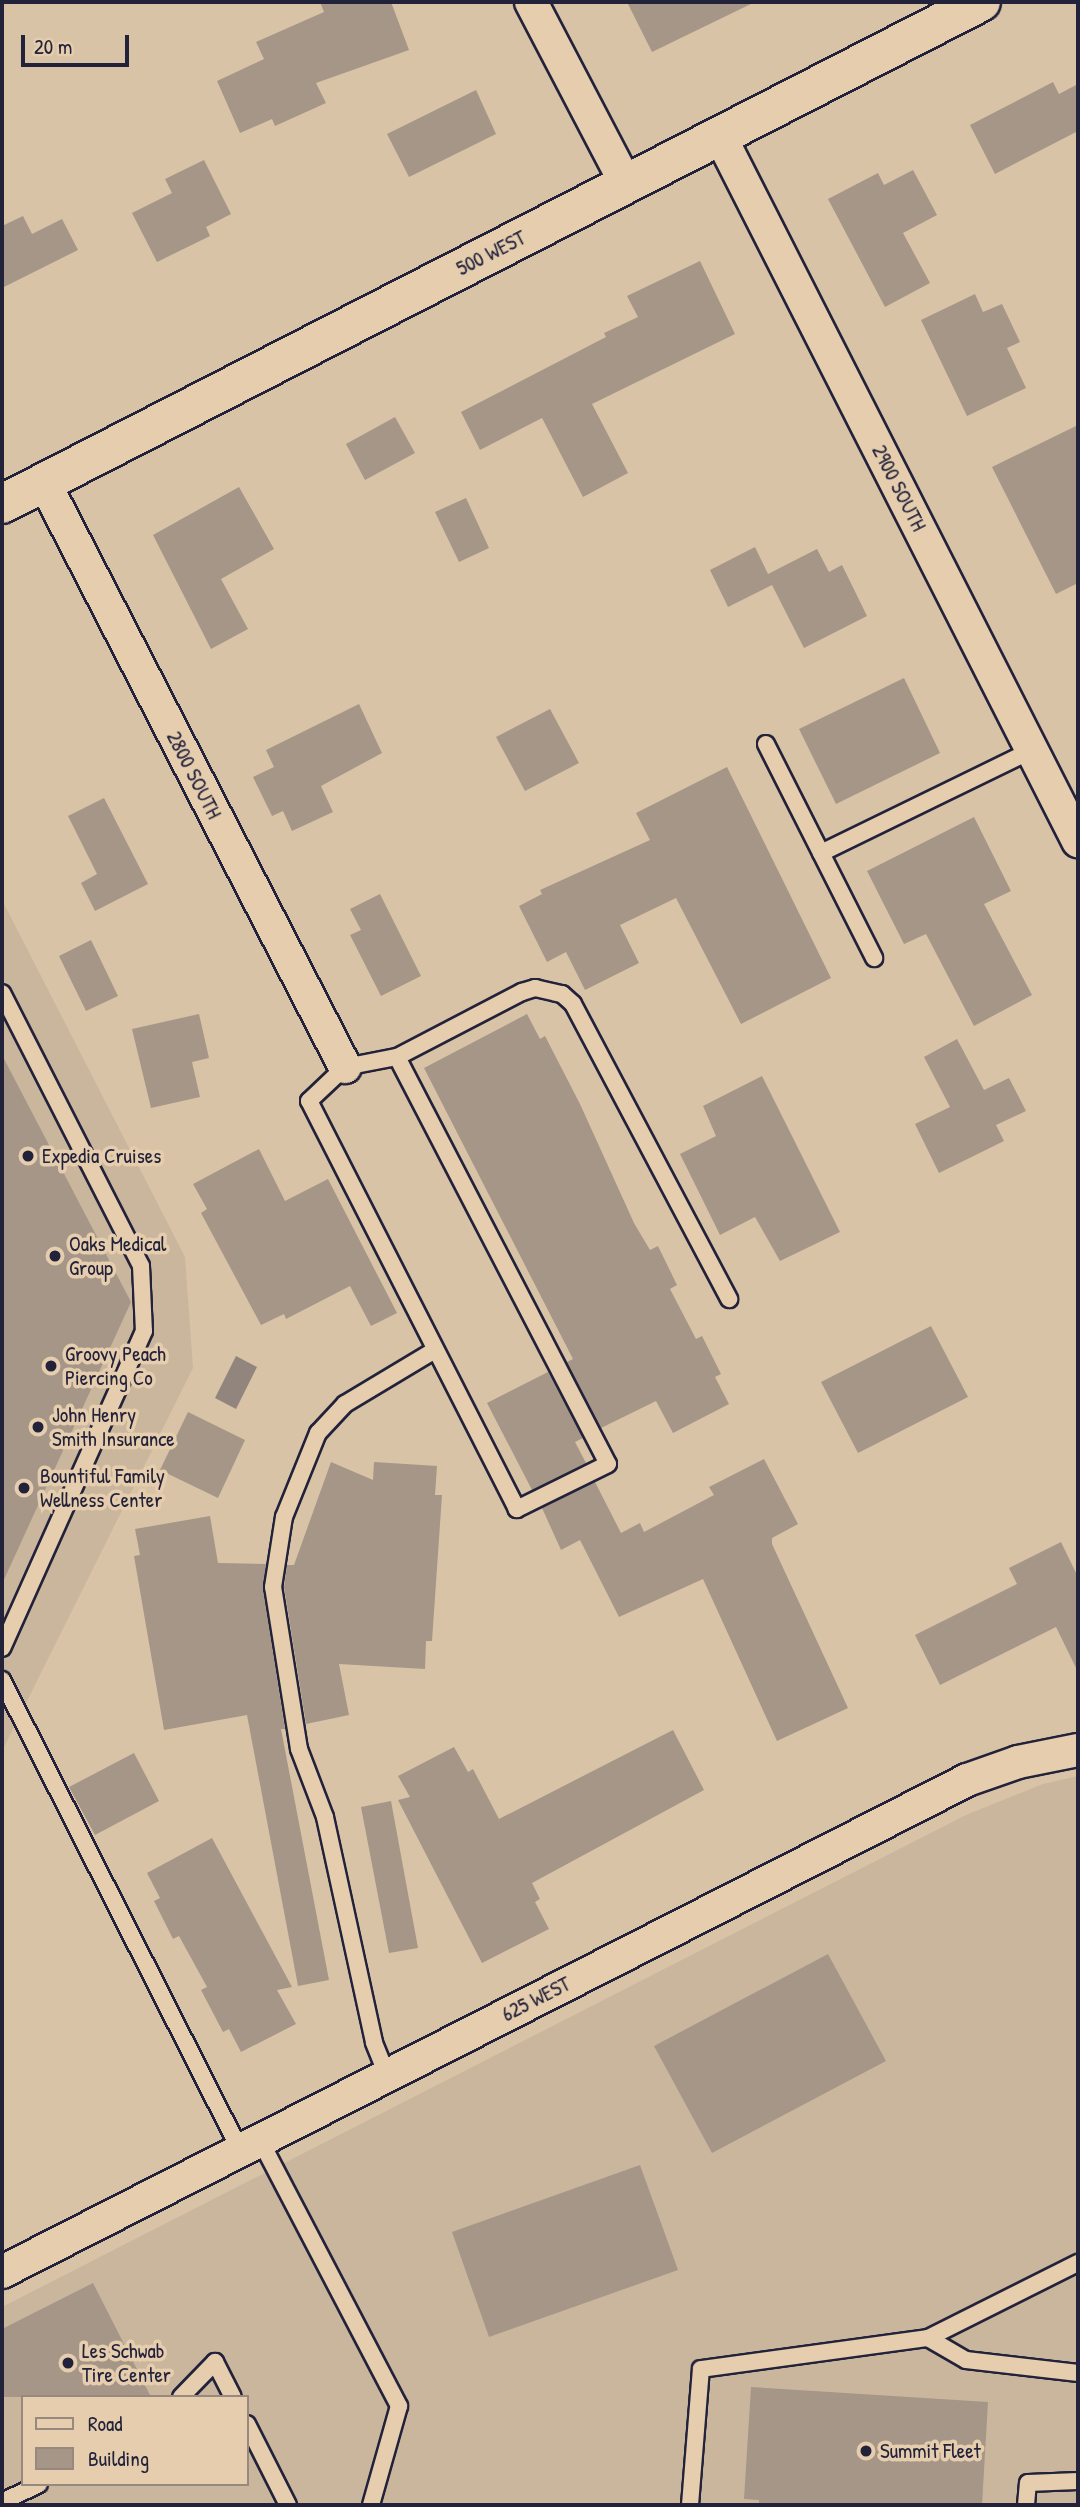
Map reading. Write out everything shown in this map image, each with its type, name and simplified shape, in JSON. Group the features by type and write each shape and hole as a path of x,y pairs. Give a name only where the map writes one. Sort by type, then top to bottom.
{"street":[{"path":"531,2 626,184"},
{"name":"500 WEST","path":"2,504 981,2"},
{"name":"2900 SOUTH","path":"720,136 1078,841"},
{"name":"2800 SOUTH","path":"44,482 345,1067"},
{"name":"625 WEST","path":"2,2272 967,1780 1018,1762 1078,1750"}],"lane":[{"path":"766,744 874,958"},
{"path":"821,853 1032,750"},
{"path":"397,1057 608,1464 517,1509 309,1101 345,1067 397,1057 522,992 535,988 562,994 573,1004 729,1299"},
{"path":"2,993 141,1266 144,1331 2,1648"},
{"path":"387,2075 374,2042 325,1817 299,1749 273,1587 284,1517 318,1433 345,1404 435,1350"},
{"path":"2,1680 250,2145 399,2406 372,2505"},
{"path":"690,2505 701,2369 928,2338 1078,2263"},
{"path":"928,2338 966,2360 1078,2373"},
{"path":"183,2395 215,2362 232,2395"},
{"path":"248,2426 288,2505"},
{"path":"1026,2505 1028,2483 1078,2481"},
{"path":"2,2502 34,2486"}],"shaded area":[{"path":"2,900 185,1257 193,1368 2,1751"},
{"path":"236,1356 257,1367 236,1409 215,1398"},
{"path":"1078,1776 1078,2505 2,2505 2,2307 966,1815 1043,1784"}],"building":[{"path":"320,2 391,2 409,50 316,83 326,103 275,126 272,119 240,133 217,81 264,59 256,42 324,12"},
{"path":"627,2 755,2 652,52"},
{"path":"1053,82 1059,94 1078,84 1078,131 995,174 970,125"},
{"path":"476,90 496,134 409,177 387,134"},
{"path":"204,160 231,214 206,227 210,236 157,262 132,213 172,193 165,179"},
{"path":"913,170 937,215 903,233 930,283 885,307 828,199 878,173 884,185"},
{"path":"23,216 32,234 62,219 78,250 2,288 2,226"},
{"path":"700,261 735,334 592,404 628,473 583,497 542,418 480,450 461,412 606,337 604,333 638,317 627,296"},
{"path":"975,294 983,312 1002,304 1020,342 1007,348 1026,388 967,416 921,320"},
{"path":"395,417 415,453 365,480 346,444"},
{"path":"1078,425 1078,583 1056,594 992,467"},
{"path":"239,487 274,549 221,579 248,629 211,649 153,535"},
{"path":"466,498 489,548 459,562 435,512"},
{"path":"755,547 768,574 817,549 829,572 842,565 867,616 804,648 772,585 728,607 710,570"},
{"path":"904,678 940,753 836,804 799,729"},
{"path":"359,704 382,753 321,786 333,812 292,831 283,811 272,816 253,777 274,767 266,750"},
{"path":"550,709 579,763 525,791 496,737"},
{"path":"727,767 831,978 741,1024 676,898 620,925 639,963 585,990 566,952 547,962 519,906 542,894 540,890 650,840 636,813"},
{"path":"104,798 148,884 95,911 81,883 97,874 68,816"},
{"path":"974,817 1011,891 984,904 1032,995 974,1026 926,934 904,944 867,871"},
{"path":"380,894 421,976 381,996 350,935 361,930 350,909"},
{"path":"91,940 118,996 86,1011 59,956"},
{"path":"199,1014 209,1058 192,1062 200,1097 151,1108 132,1029"},
{"path":"527,1014 540,1039 545,1036 580,1104 634,1223 650,1250 658,1246 677,1285 670,1289 696,1339 702,1336 721,1374 715,1377 729,1404 673,1433 656,1401 601,1428 567,1362 573,1359 424,1068"},
{"path":"957,1039 984,1090 1009,1078 1026,1111 996,1125 1004,1141 939,1173 915,1124 950,1107 924,1057"},
{"path":"2,1055 131,1302 2,1584"},
{"path":"762,1076 840,1232 780,1261 755,1217 720,1235 680,1154 716,1136 703,1106"},
{"path":"259,1149 285,1201 328,1179 397,1313 371,1326 350,1286 286,1319 284,1314 261,1325 201,1213 207,1209 193,1184"},
{"path":"931,1326 968,1397 858,1453 821,1382"},
{"path":"548,1372 583,1438 575,1442 586,1463 532,1490 487,1403"},
{"path":"188,1412 245,1440 218,1498 160,1470"},
{"path":"764,1459 798,1524 772,1538 772,1544 848,1708 777,1741 703,1579 619,1617 580,1540 561,1550 542,1508 595,1482 621,1533 640,1523 644,1532 714,1495 709,1487"},
{"path":"331,1462 373,1480 374,1462 437,1466 435,1495 442,1495 432,1641 426,1641 425,1669 339,1664 349,1715 306,1724 284,1587 287,1565 294,1565"},
{"path":"210,1516 218,1563 266,1564 263,1589 285,1729 281,1729 329,1980 298,1986 247,1715 164,1730 134,1556 140,1555 135,1529"},
{"path":"1061,1542 1078,1577 1078,1672 1056,1627 940,1685 915,1635 1017,1584 1009,1568"},
{"path":"673,1730 704,1790 532,1883 540,1899 535,1902 549,1929 482,1963 398,1800 410,1797 398,1776 454,1747 468,1772 473,1769 499,1819"},
{"path":"134,1753 159,1801 95,1835 69,1787"},
{"path":"391,1801 418,1948 389,1953 361,1807"},
{"path":"212,1838 292,1987 277,1990 296,2024 241,2052 229,2029 223,2032 201,1990 207,1987 179,1936 173,1939 154,1901 160,1898 147,1873"},
{"path":"828,1954 886,2061 712,2153 654,2046"},
{"path":"640,2165 678,2270 489,2337 452,2232"},
{"name":"Les Schwab Tire Center","path":"93,2283 150,2395 2,2397 2,2329"},
{"name":"Summit Fleet","path":"751,2387 988,2402 982,2505 759,2505 759,2500 744,2499"}],"place":[{"name":"Expedia Cruises","path":"28,1156"},
{"name":"Oaks Medical Group","path":"55,1256"},
{"name":"Groovy Peach Piercing Co","path":"51,1366"},
{"name":"John Henry Smith Insurance","path":"38,1427"},
{"name":"Bountiful Family Wellness Center","path":"24,1488"},
{"name":"Les Schwab Tire Center","path":"68,2363"},
{"name":"Summit Fleet","path":"866,2451"}]}
